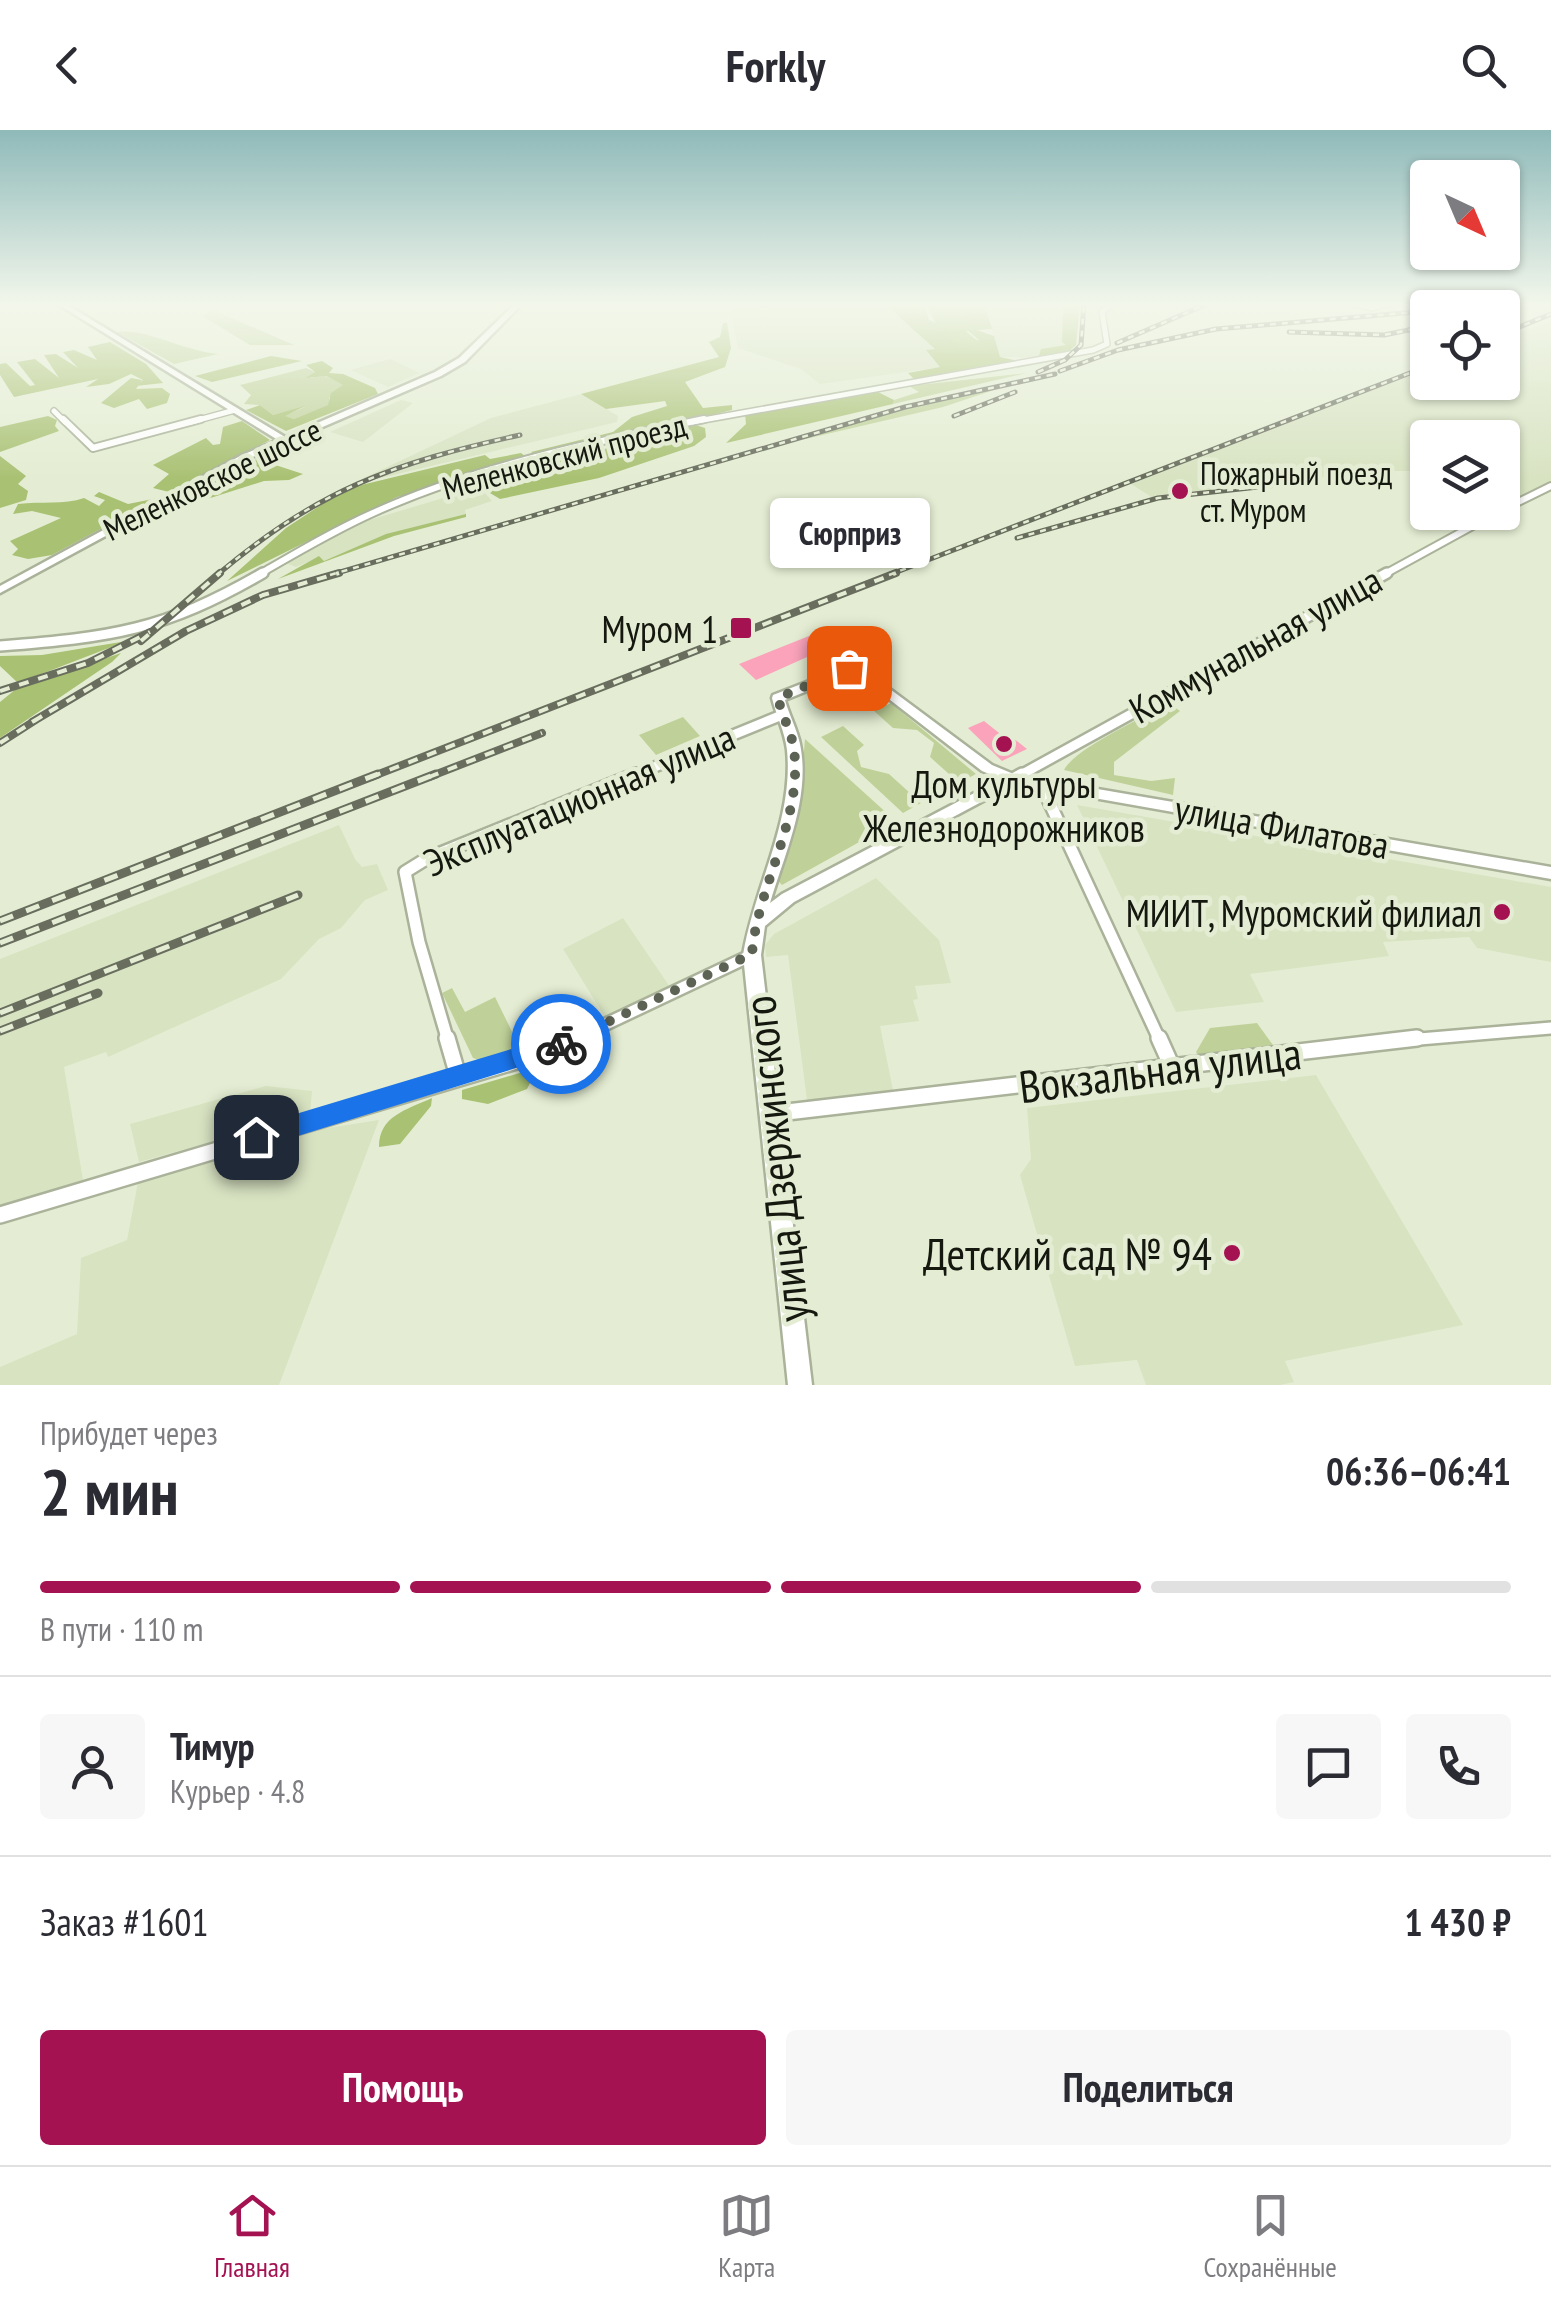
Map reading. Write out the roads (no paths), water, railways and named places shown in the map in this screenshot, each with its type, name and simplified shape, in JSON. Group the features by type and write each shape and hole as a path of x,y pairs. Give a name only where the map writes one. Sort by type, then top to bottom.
{"street":[{"path":"155,362 284,440"},
{"name":"Меленковское шоссе","path":"0,590 203,478 456,362"},
{"name":"Меленковский проезд","path":"0,646 113,636 172,620 404,499 538,461 736,411 874,387 998,372 1043,362"},
{"path":"54,411 93,448 235,410"},
{"name":"Коммунальная улица","path":"1520,501 1551,486"},
{"name":"Коммунальная улица","path":"1013,779 1465,530"},
{"name":"улица Дзержинского","path":"800,1385 752,954 754,926 793,784 794,748 778,698 856,667 987,768 1013,779"},
{"name":"Эксплуатационная улица","path":"458,1076 420,942 406,872 426,859 782,715"},
{"path":"754,926 788,898 1013,779"},
{"name":"улица Филатова","path":"1013,779 1551,873"},
{"path":"1040,782 1172,1067"},
{"path":"770,876 776,890 788,898"},
{"path":"0,1215 533,1056 752,954"},
{"name":"Вокзальная улица","path":"770,1114 1551,1028"}],"railway":[{"path":"1038,372 1061,362"},
{"path":"1060,371 1086,362"},
{"path":"889,575 1410,373"},
{"path":"330,575 905,407 1055,374"},
{"path":"954,416 1015,392"},
{"path":"217,575 289,521 358,484 433,457 520,435"},
{"path":"1017,538 1158,498 1312,481"},
{"path":"141,641 220,573"},
{"path":"40,717 186,631 263,595 339,573"},
{"path":"371,777 896,573"},
{"path":"0,691 88,663 150,632"},
{"path":"0,743 40,717"},
{"path":"32,722 40,717"},
{"path":"429,777 542,733"},
{"path":"0,921 378,774"},
{"path":"0,943 436,774"},
{"path":"0,1013 298,895"},
{"path":"0,1031 98,993"}],"place":[{"name":"Пожарный поезд ст. Муром","path":"1180,491"},
{"name":"Муром 1","path":"741,628"},
{"name":"Сюрприз","path":"849,668"},
{"name":"Дом культуры Железнодорожников","path":"1004,744"},
{"name":"МИИТ, Муромский филиал","path":"1502,912"},
{"name":"Детский сад № 94","path":"1232,1253"}]}
